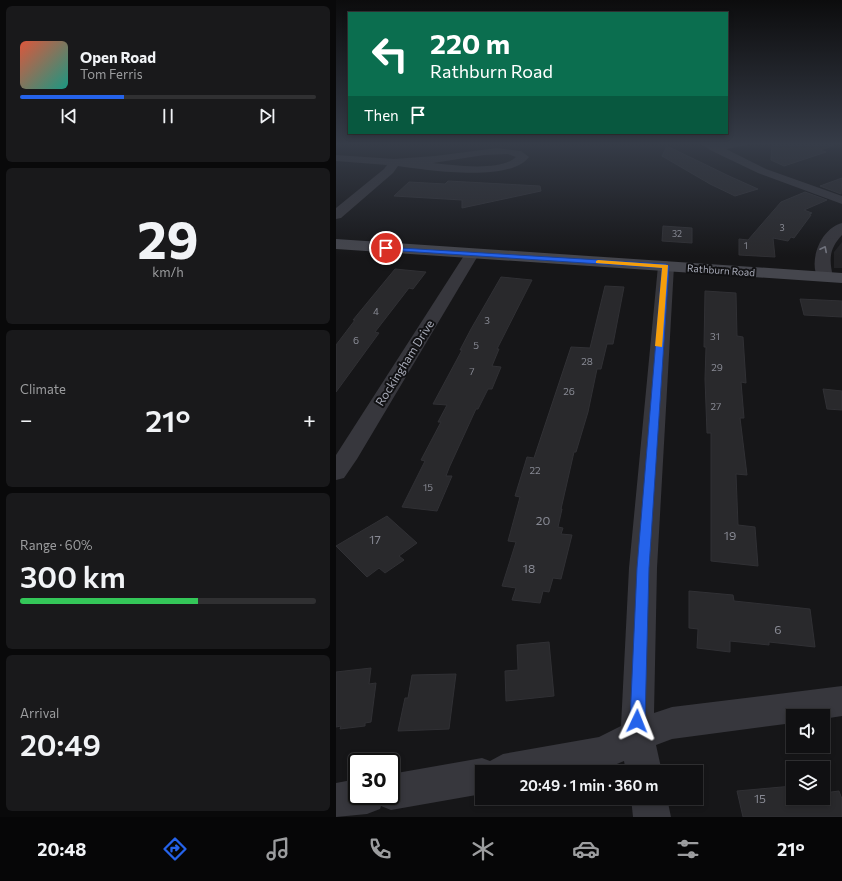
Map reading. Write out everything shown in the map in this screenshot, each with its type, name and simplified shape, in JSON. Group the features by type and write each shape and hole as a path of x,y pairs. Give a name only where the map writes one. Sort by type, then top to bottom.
{"street":[{"path":"336,215 377,181"},
{"path":"790,181 842,200"},
{"path":"825,277 821,253 842,227"},
{"name":"Rathburn Road","path":"336,244 842,278"},
{"name":"Rockingham Drive","path":"336,472 349,454 472,254"},
{"path":"643,765 637,736 643,568 666,266"},
{"path":"542,765 602,754 637,736 672,723 842,701"},
{"path":"400,790 475,777"},
{"path":"336,801 348,799"},
{"path":"650,805 652,817"}],"shaded area":[{"path":"842,242 842,268 834,268 834,252"}],"building":[{"path":"450,181 540,186 541,191 462,208 462,200 394,196 409,182 445,184"},
{"path":"705,181 740,181 758,189 735,196"},
{"path":"833,181 842,181 841,194 820,186"},
{"path":"805,192 827,200 804,210 812,213 809,214 811,215 794,238 791,237 788,241 773,238 775,257 739,255 739,239 748,240 781,202"},
{"path":"663,226 692,228 692,243 662,241"},
{"path":"395,269 426,272 413,289 409,288 375,332 379,333 336,392 336,345 355,320 353,320"},
{"path":"501,277 532,280 497,349 499,349 492,366 501,367 492,389 488,389 478,409 476,409 449,468 446,476 452,476 437,511 402,507 425,461 421,460 441,422 438,422 447,405 433,404 462,350 460,350 471,329"},
{"path":"605,286 624,287 613,344 607,344 601,369 597,369 588,412 576,452 574,452 561,509 558,527 563,528 561,534 572,535 561,579 553,578 549,592 543,591 540,603 512,600 516,588 502,586 516,542 508,541 520,497 515,496 527,457 534,458 571,347 590,348"},
{"path":"705,291 736,293 737,336 743,337 746,383 741,382 744,418 740,418 747,475 736,474 738,525 755,527 758,566 711,561 711,433 707,433 705,379 706,347 704,347"},
{"path":"800,299 842,301 842,317 804,315"},
{"path":"823,389 842,391 842,410 827,409"},
{"path":"387,516 417,543 399,556 404,560 385,573 379,568 367,577 336,546"},
{"path":"689,591 733,595 734,601 810,609 815,647 769,642 769,645 730,641 730,652 697,648 698,629 689,628"},
{"path":"549,642 554,696 506,701 505,671 518,670 517,645"},
{"path":"371,668 369,684 376,683 371,722 365,723 365,726 340,729 341,726 336,727 336,672"},
{"path":"456,674 449,729 398,731 405,698 408,698 412,675"},
{"path":"786,787 786,805 830,805 830,792 839,791 842,799 842,817 743,817 737,791"}],"slow traffic":[{"path":"598,262 666,266 659,346"}],"route":[{"path":"386,248 666,266 643,568 637,721"}]}
